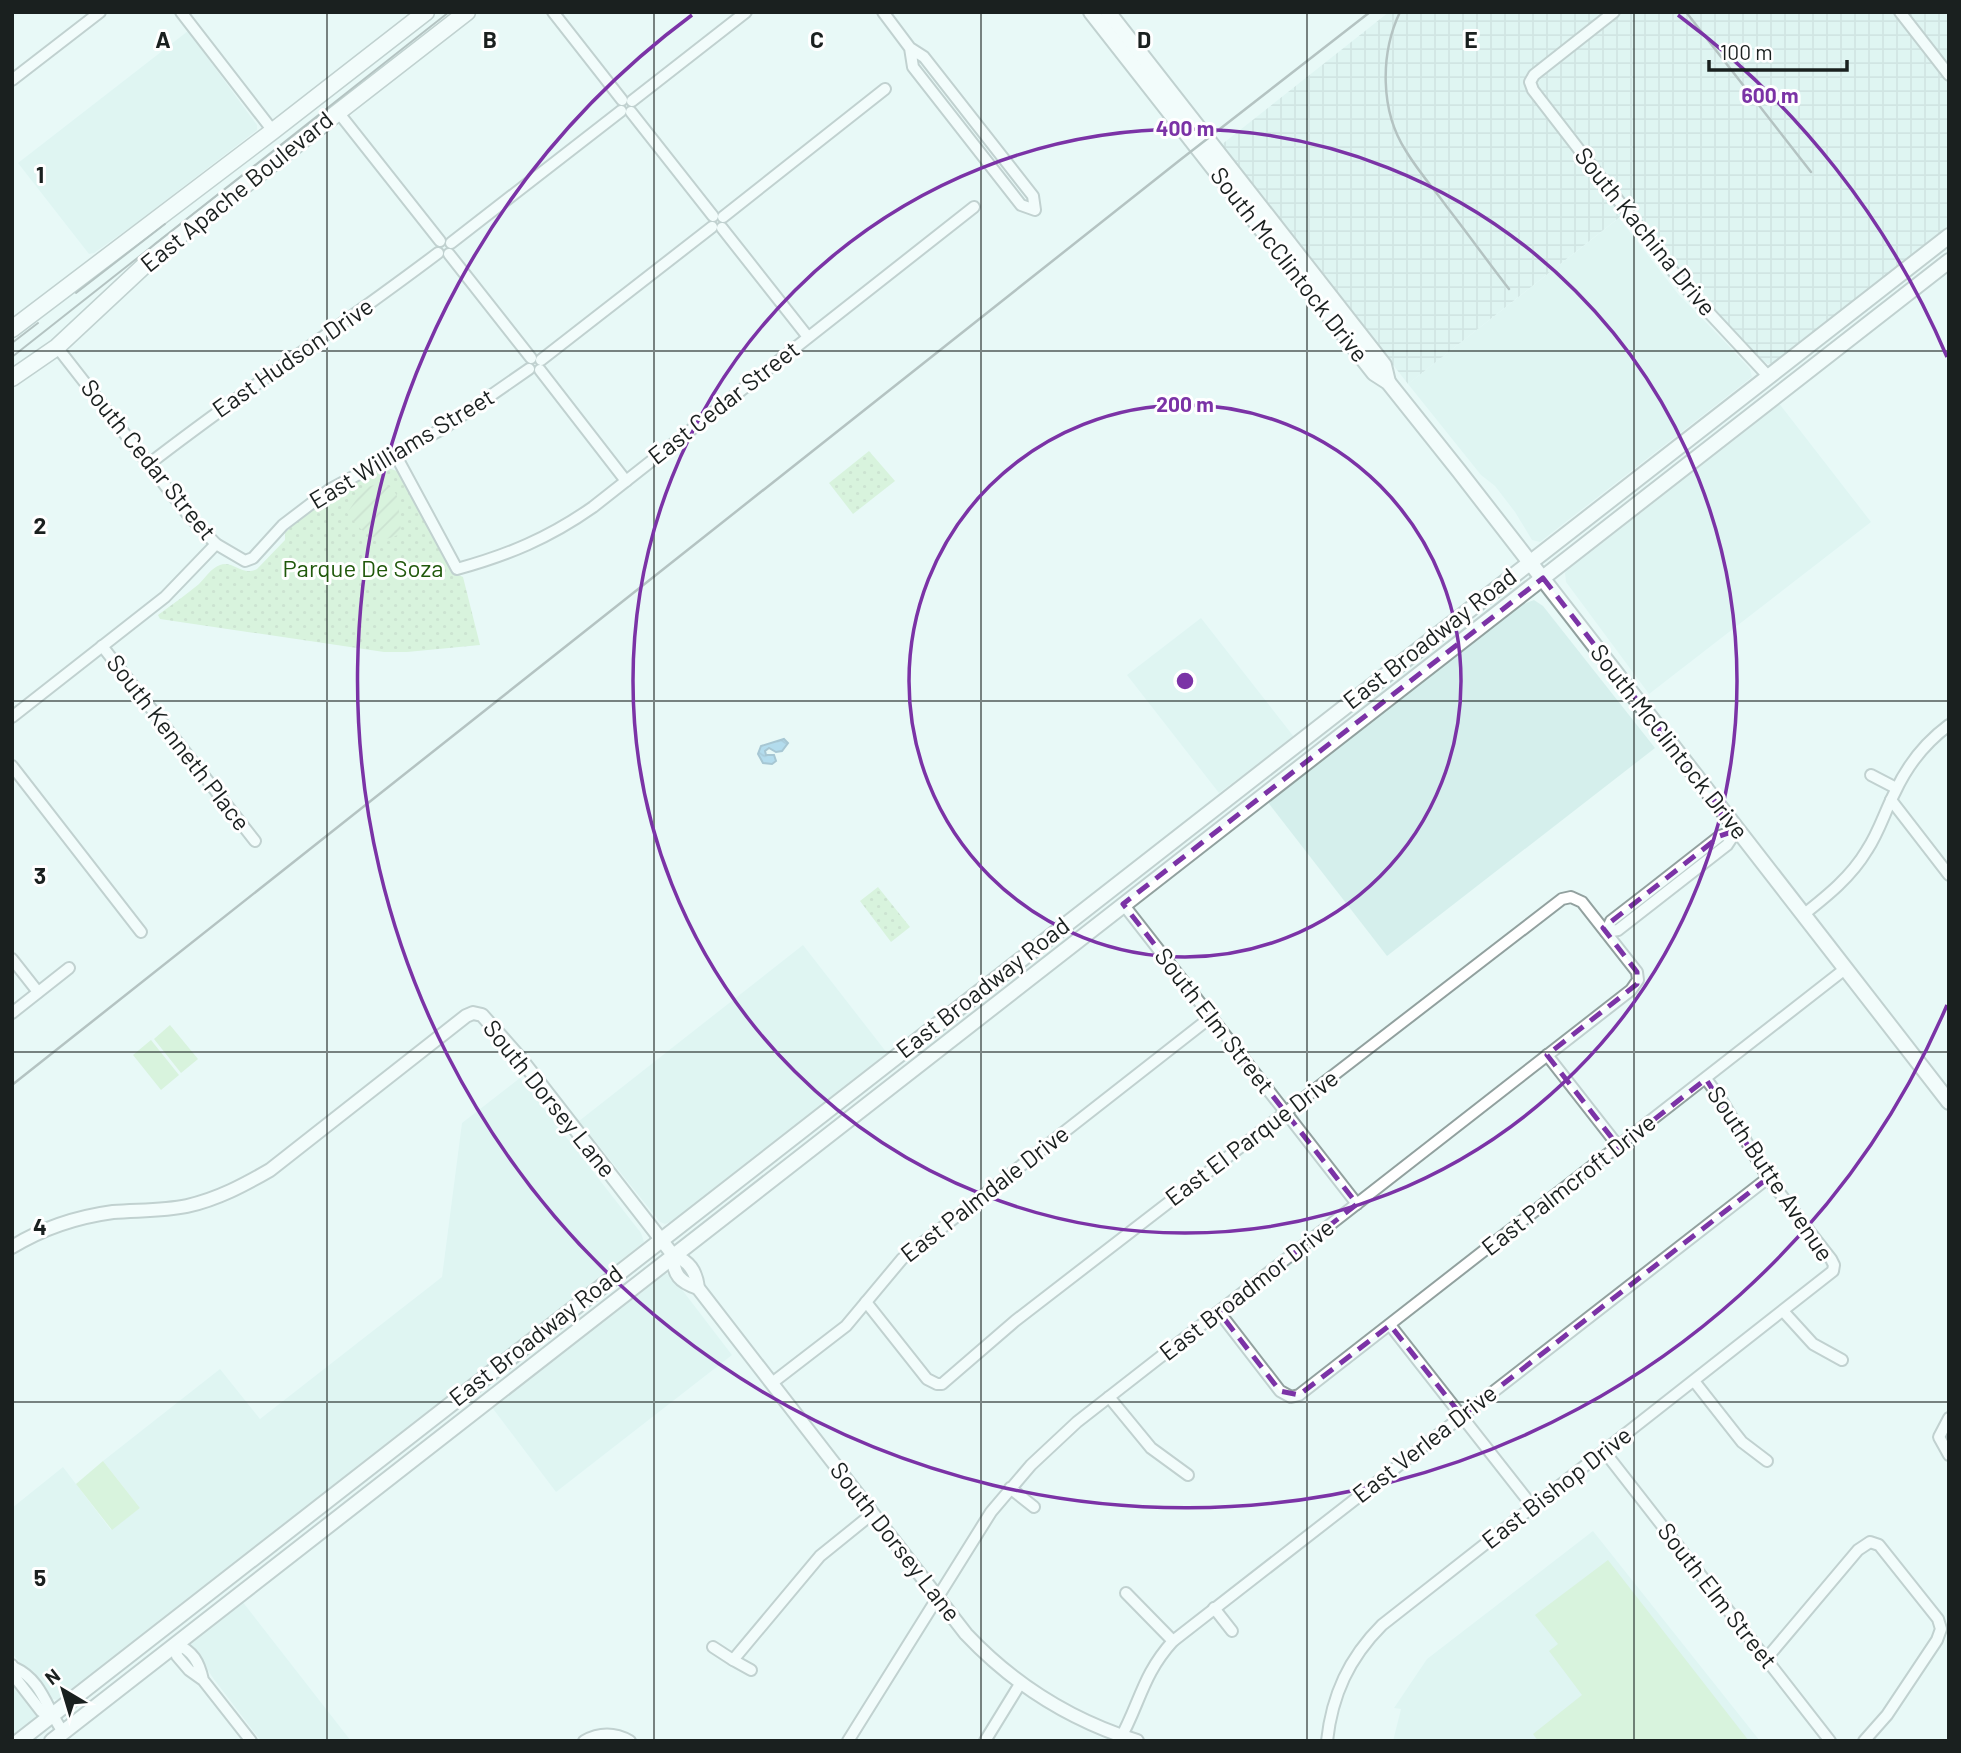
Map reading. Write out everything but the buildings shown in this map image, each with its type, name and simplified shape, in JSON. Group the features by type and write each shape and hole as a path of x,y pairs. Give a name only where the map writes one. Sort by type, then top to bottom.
{"main road":[{"name":"East Apache Boulevard","path":"12,329 426,12"},
{"name":"East Apache Boulevard","path":"12,379 57,347 161,250 467,12"},
{"name":"South McClintock Drive","path":"1091,12 1374,373 1388,382 1530,561 1949,1102"},
{"name":"South McClintock Drive","path":"1108,12 1384,365 1388,382"},
{"name":"East Broadway Road","path":"19,1741 1949,236"},
{"name":"East Broadway Road","path":"57,1736 1949,261"},
{"path":"1768,376 1786,388"},
{"path":"1705,451 1702,444 1714,430 1723,412"},
{"path":"1315,729 1327,745"},
{"path":"1111,888 1123,904"},
{"path":"888,1062 899,1079"},
{"path":"473,1386 486,1402"},
{"path":"333,1496 345,1512"},
{"path":"163,1627 176,1644"}],"street":[{"path":"12,80 100,12"},
{"path":"181,12 273,131"},
{"path":"553,12 808,337"},
{"name":"East Hudson Drive","path":"149,464 445,248 746,12"},
{"path":"883,12 910,48 924,57 1033,196 1035,210 1021,205 913,68 910,48"},
{"name":"South Kachina Drive","path":"1614,12 1534,75 1530,82 1539,99 1686,288 1768,376"},
{"path":"1900,12 1949,75"},
{"name":"East Williams Street","path":"248,561 283,525 315,500 351,477 461,417 535,364 885,89"},
{"path":"338,112 626,481"},
{"name":"East Cedar Street","path":"395,454 457,569 510,554 583,515 974,207"},
{"name":"South Cedar Street","path":"57,347 189,516 216,544 248,561"},
{"path":"12,717 165,597 216,544"},
{"name":"South Kenneth Place","path":"102,646 255,841"},
{"path":"1802,915 1846,878 1861,859 1869,848 1896,788 1932,739 1949,725"},
{"path":"12,766 141,932"},
{"path":"1871,775 1896,788"},
{"path":"1891,800 1949,875"},
{"path":"1606,932 1618,930 1727,845 1737,830"},
{"name":"East Broadmor Drive","path":"848,1741 982,1525 1010,1488 1053,1443 1636,984 1637,972 1582,902 1571,897"},
{"name":"East El Parque Drive","path":"866,1302 924,1376 937,1384 947,1381 1009,1326 1255,1133 1286,1113 1558,902 1571,897"},
{"name":"South Elm Street","path":"1123,904 1357,1204"},
{"path":"12,959 38,992"},
{"path":"12,1013 69,968"},
{"name":"East Palmcroft Drive","path":"1219,1312 1280,1391 1291,1397 1304,1392 1845,970"},
{"name":"South Dorsey Lane","path":"12,1247 44,1229 87,1217 184,1206 237,1189 271,1170 473,1013 482,1015 673,1255 685,1259 696,1275 698,1289 937,1598 976,1644 1020,1684 1082,1721 1120,1738 1137,1741"},
{"name":"East Palmdale Drive","path":"772,1383 846,1326 902,1259 1211,1017"},
{"path":"1547,1055 1619,1147"},
{"name":"South Butte Avenue","path":"1706,1079 1768,1178 1831,1259 1834,1269"},
{"name":"East Verlea Drive","path":"1120,1738 1146,1679 1157,1659 1173,1640 1768,1178"},
{"name":"East Bishop Drive","path":"1327,1741 1332,1706 1339,1685 1370,1636 1829,1276 1834,1269"},
{"path":"1783,1311 1807,1339 1842,1360"},
{"path":"1390,1325 1533,1507"},
{"path":"1694,1381 1742,1442 1767,1461"},
{"path":"1109,1397 1151,1448 1188,1475"},
{"path":"1949,1418 1939,1437 1949,1455"},
{"name":"South Elm Street","path":"1604,1451 1830,1741"},
{"path":"1010,1488 1034,1507"},
{"path":"733,1660 820,1556 872,1514"},
{"path":"1766,1659 1858,1550 1870,1542 1882,1548 1938,1619 1941,1629 1937,1640 1887,1715 1864,1741"},
{"path":"1126,1592 1173,1640"},
{"path":"1214,1608 1232,1631"},
{"path":"176,1644 177,1656 189,1670 203,1680 251,1741"},
{"path":"713,1647 751,1670"},
{"path":"14,1666 26,1673 50,1704 57,1736"},
{"path":"985,1741 1020,1684"},
{"path":"584,1741 606,1733 622,1736 630,1741"}],"highlighted area":[{"path":"1543,578 1737,830 1720,836 1603,928 1637,972 1637,984 1547,1055 1619,1147 1706,1079 1768,1178 1462,1416 1390,1325 1299,1395 1280,1391 1219,1312 1357,1204 1123,904"}],"shaded area":[{"path":"1389,12 1949,12 1949,227 1774,363 1768,364 1687,281 1630,209 1408,384 1221,145"},
{"path":"188,31 257,125 257,130 135,224 89,254 18,163"},
{"path":"1619,218 1679,295 1750,369 1752,377 1540,542 1532,540 1495,486 1481,475 1408,384"},
{"path":"1778,402 1871,522 1649,694 1566,582 1565,573 1571,565"},
{"path":"1534,600 1543,606 1655,748 1387,956 1267,801 1523,604"},
{"path":"1201,618 1294,737 1219,793 1127,675"},
{"path":"803,945 887,1053 675,1220 665,1224 660,1222 579,1121"},
{"path":"520,1078 641,1233 644,1242 59,1700 50,1699 12,1653 12,1508 63,1467 111,1530 140,1508 103,1461 220,1369 260,1419 442,1277 462,1123"},
{"path":"664,1273 670,1274 732,1355 556,1492 491,1406"},
{"path":"1593,1531 1760,1741 1393,1741 1401,1709 1394,1708 1427,1659"},
{"path":"242,1601 351,1741 261,1741 191,1645 192,1640"},
{"path":"12,1680 37,1716 12,1737"}],"green space":[{"path":"869,451 895,481 853,514 829,483"},
{"name":"Parque De Soza","path":"385,467 397,471 452,572 463,577 480,645 384,652 160,619 158,615 199,584 217,566 225,564 247,571 257,569 285,540 285,533 307,513 344,487"},
{"path":"381,483 395,492 402,532 386,539 364,532 347,513 364,488"},
{"path":"878,887 910,927 891,942 860,901"},
{"path":"170,1025 198,1059 181,1073 154,1039"},
{"path":"151,1040 179,1075 161,1090 133,1055"},
{"path":"103,1461 140,1508 112,1530 76,1484"},
{"path":"1608,1560 1749,1741 1538,1741 1533,1734 1582,1695 1549,1651 1558,1644 1535,1615"}],"water":[{"path":"784,739 788,743 782,751 776,752 769,748 765,751 766,755 774,755 776,761 772,764 763,763 758,754 761,746"}],"tram line":[{"path":"12,357 449,12"},
{"path":"76,293 165,224"},
{"path":"12,343 38,323"}],"railway":[{"path":"12,1085 1370,12"},
{"path":"1400,12 1393,28 1386,64 1387,101 1397,135 1416,166 1509,289"},
{"path":"1686,12 1811,172"}]}
